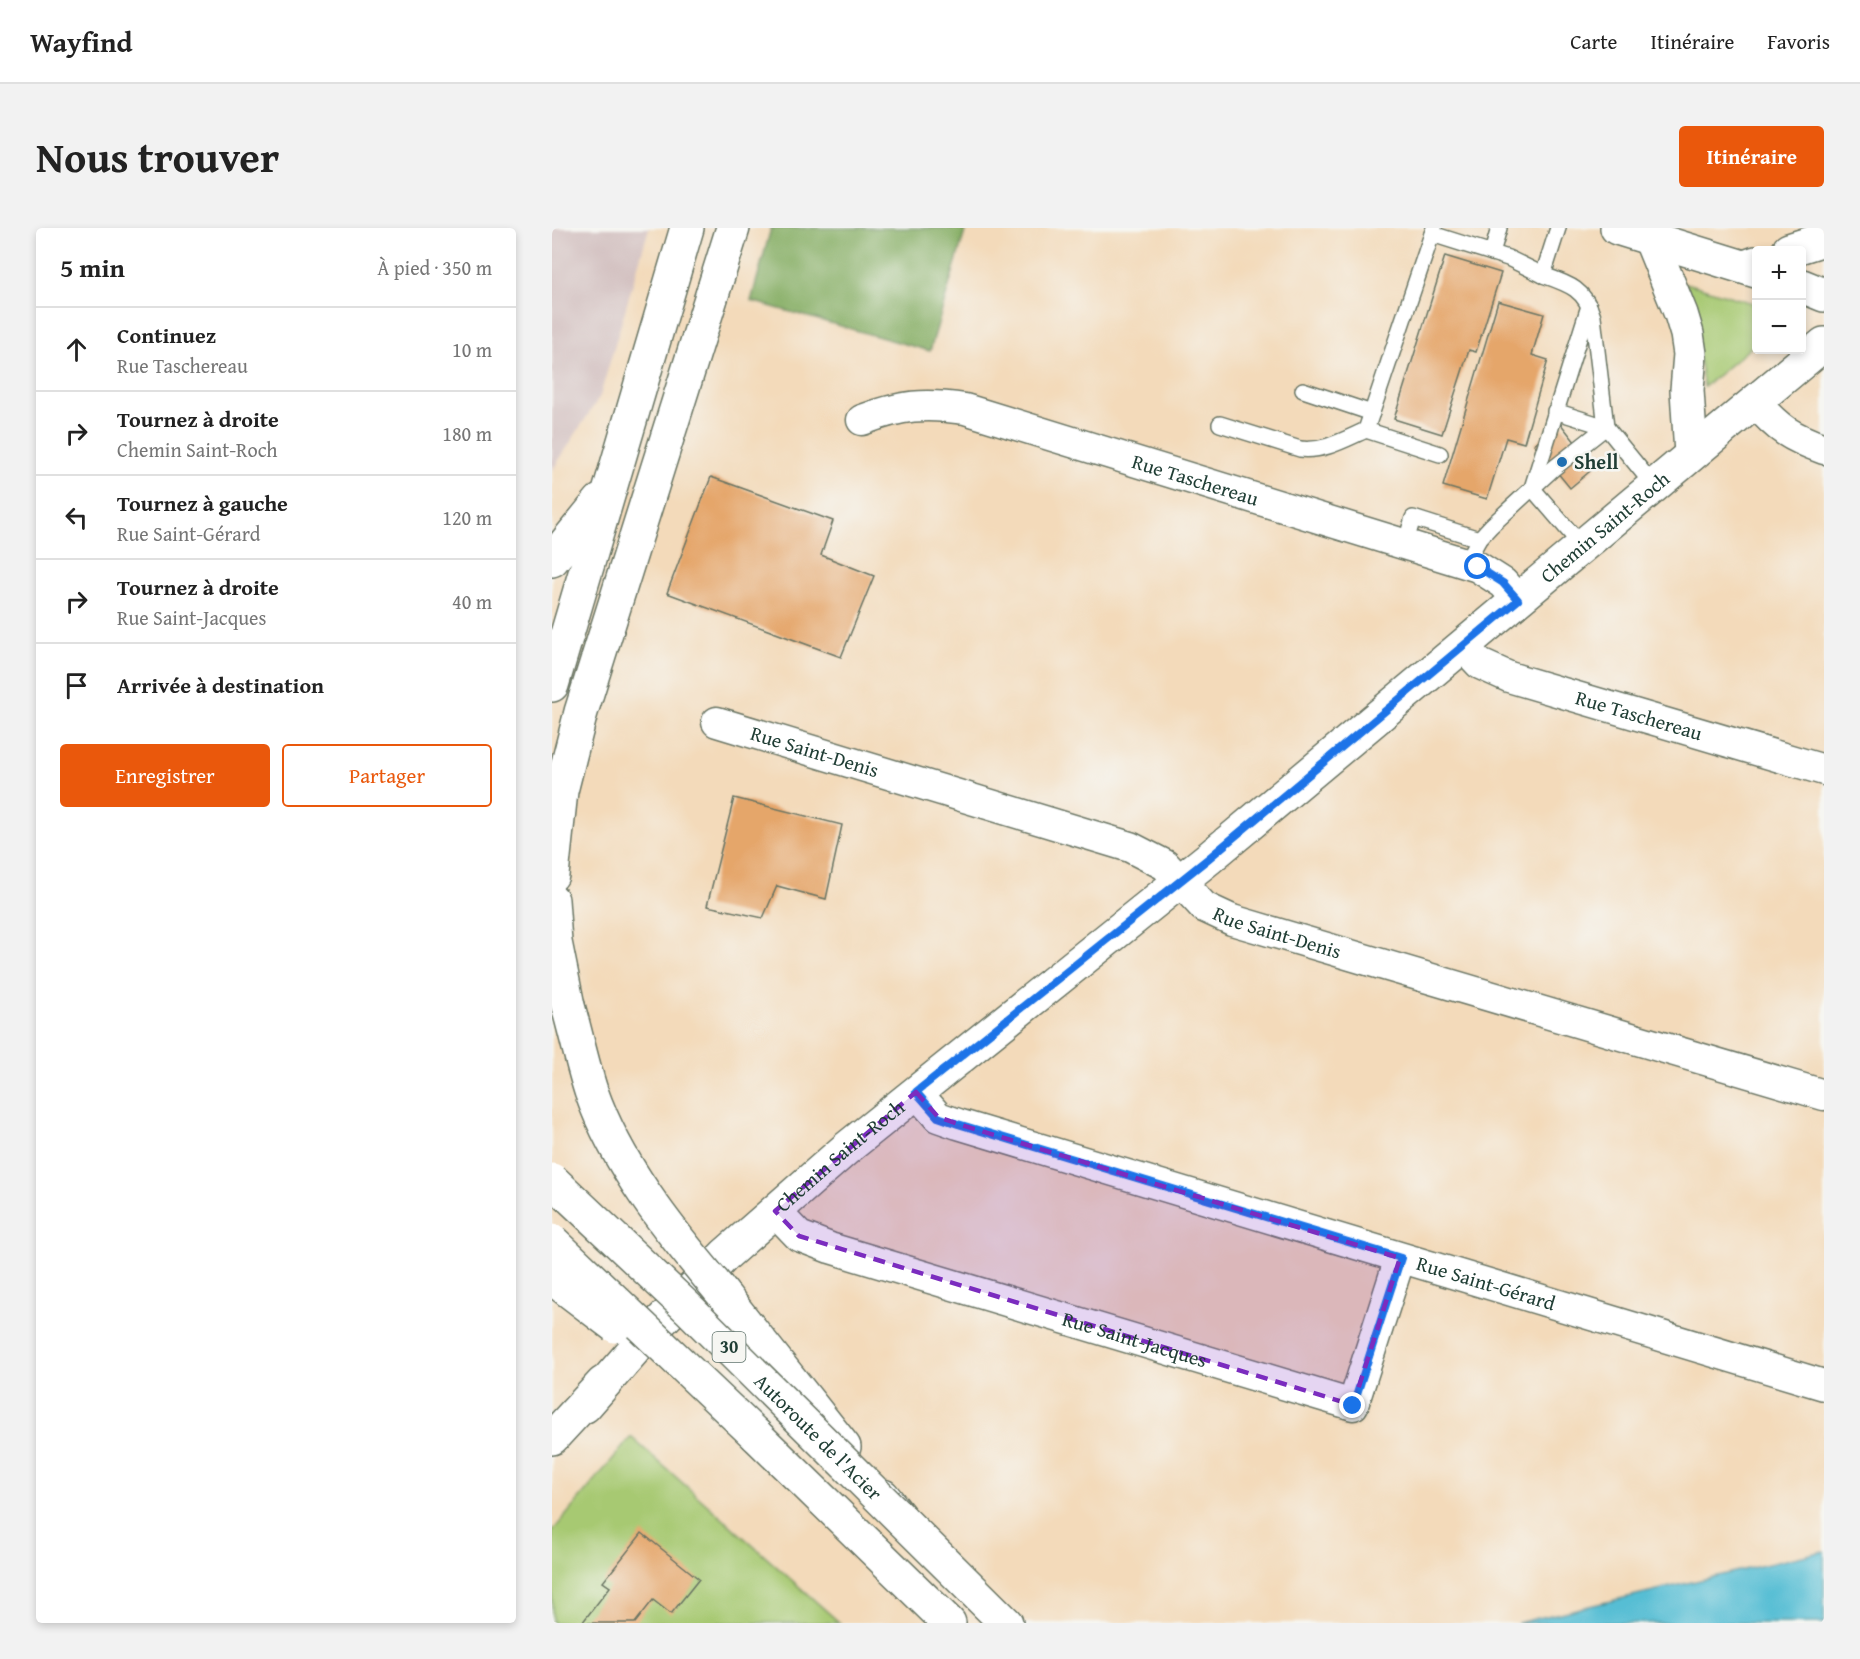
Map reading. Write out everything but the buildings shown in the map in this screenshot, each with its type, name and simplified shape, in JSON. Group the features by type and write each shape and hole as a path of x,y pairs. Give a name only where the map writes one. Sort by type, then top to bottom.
{"main road":[{"path":"552,685 687,228"},
{"path":"552,875 561,791 581,712 733,228"},
{"path":"1617,228 1752,267"},
{"path":"1650,238 1687,334 1690,354 1688,390 1691,454"},
{"path":"1802,246 1824,239"},
{"path":"1806,288 1824,295"},
{"name":"Chemin Saint-Roch","path":"552,1447 603,1383 725,1255 847,1148 1179,881 1824,344"},
{"path":"552,560 609,490"},
{"path":"552,900 555,942 568,1006 591,1092 634,1178 691,1256 901,1519"},
{"name":"Autoroute de l'Acier","path":"552,1180 690,1310 1006,1623"},
{"name":"30","path":"552,1241 949,1623"},
{"path":"552,1278 756,1435"},
{"path":"552,1437 603,1383"}],"street":[{"path":"1755,402 1787,434 1824,448"},
{"name":"Rue Taschereau","path":"862,420 890,410 912,406 940,406 965,410 1405,544 1474,552 1518,600"},
{"name":"Rue Taschereau","path":"1463,646 1480,664 1509,677 1824,770"},
{"name":"Rue Saint-Denis","path":"717,722 1130,847 1165,865 1204,907 1232,920 1824,1095"},
{"name":"Rue Saint-Gérard","path":"916,1092 938,1117 958,1124 1824,1385"},
{"name":"Rue Saint-Jacques","path":"775,1211 799,1236 830,1248 1353,1406 1401,1258"}],"lane":[{"path":"1492,253 1499,228"},
{"path":"1543,275 1558,228"},
{"path":"1366,430 1433,231 1508,258 1575,289 1585,297 1593,317 1606,427 1654,486"},
{"path":"1532,488 1589,305"},
{"path":"1303,390 1372,413"},
{"path":"1555,411 1606,427"},
{"path":"1220,424 1311,451 1326,448 1366,430 1440,454"},
{"path":"1474,552 1532,488 1606,427"},
{"path":"1532,488 1582,546"}],"highlighted area":[{"path":"916,1092 938,1117 958,1124 1400,1258 1353,1405 799,1236 775,1211"}],"shaded area":[{"path":"552,228 649,228 600,396 552,471"}],"green space":[{"path":"771,228 966,228 930,351 751,301"},
{"path":"1686,283 1752,303 1752,346 1704,387"},
{"path":"631,1437 840,1623 552,1623 552,1532"}],"water":[{"path":"1824,1551 1824,1623 1517,1623"}],"place":[{"name":"Shell","path":"1562,462"}],"route":[{"path":"1353,1406 1401,1258 958,1124 938,1117 916,1092 1209,858 1518,600 1503,583 1478,567"}]}
